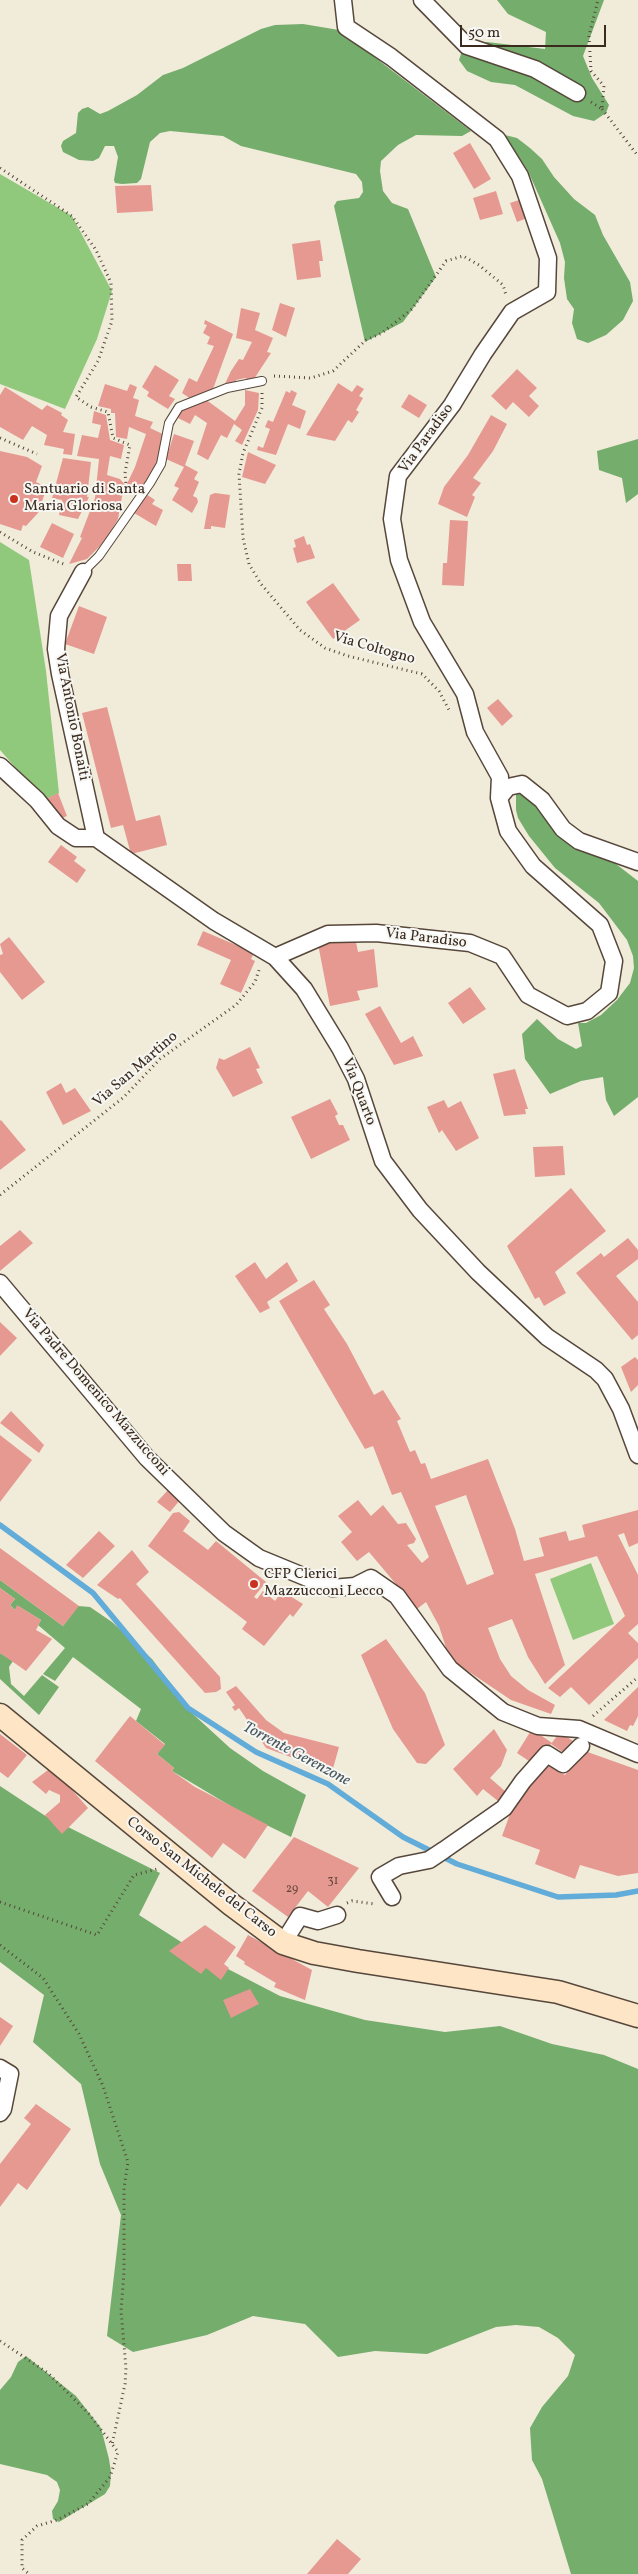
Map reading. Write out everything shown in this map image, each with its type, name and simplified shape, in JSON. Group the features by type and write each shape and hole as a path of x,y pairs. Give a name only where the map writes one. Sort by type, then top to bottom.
{"main road":[{"name":"Corso San Michele del Carso","path":"0,1715 232,1905 283,1942 314,1953 558,1992 638,2016"}],"street":[{"name":"Via Paradiso","path":"275,957 328,934 376,933 470,942 502,956 528,995 567,1016 587,1011 609,993 614,962 600,925 532,866 508,831 499,798 500,777 475,732 465,694 422,622 399,560 392,519 398,476 452,405 483,354 512,312 547,292 548,258 520,176 497,139 391,57 346,27 343,0"},
{"path":"422,0 468,46 535,69 577,92"},
{"name":"Via Antonio Bonaiti","path":"83,572 59,616 56,649 96,838"},
{"name":"Via Quarto","path":"0,766 37,800 58,826 76,838 96,838 214,921 275,957 304,989 340,1048 356,1079 383,1161 420,1210 478,1272 546,1337 596,1370 605,1380 622,1409 638,1455"},
{"path":"499,798 508,787 522,784 542,800 562,829 579,842 638,862"},
{"name":"Via Padre Domenico Mazzucconi","path":"0,1283 147,1458 224,1532 258,1558 332,1588 355,1586 371,1578 397,1596 428,1636 450,1669 503,1712 538,1726 579,1728 638,1754"},
{"path":"392,1897 380,1878 399,1866 429,1860 504,1808 547,1754 563,1764 581,1746"},
{"path":"283,1942 300,1916 318,1921 336,1915"},
{"path":"0,2068 10,2074 3,2109 0,2113"}],"lane":[{"name":"Via Antonio Bonaiti","path":"83,572 99,556 150,483 161,464 169,423 179,407 227,388 262,381"}],"path":[{"path":"598,0 589,36 591,71 604,86 602,109"},
{"path":"577,92 602,109 638,156"},
{"path":"0,168 72,216 96,250 111,283 112,321 98,361 76,397 90,407 108,412 113,438 130,445 125,473 126,485"},
{"path":"262,381 269,375 300,379 333,371 366,340 382,333 412,309 446,261 463,256 479,265 503,285 512,312"},
{"name":"Via Coltogno","path":"262,381 262,408 243,453 239,474 243,538 249,564 261,584 300,630 325,648 348,656 422,674 439,691 451,713"},
{"path":"0,438 37,454"},
{"path":"0,532 33,552 83,572"},
{"name":"Via San Martino","path":"0,1195 124,1097 160,1059 236,1005 255,982 260,970 258,947"},
{"path":"579,1728 638,1677"},
{"path":"0,1902 96,1935 134,1875 160,1868"},
{"path":"336,1915 334,1909 352,1901 374,1904 392,1897"},
{"path":"0,1945 44,1978 79,2034 103,2086 128,2162 124,2188 124,2272 121,2311 126,2368 125,2384 112,2445"},
{"path":"0,2340 48,2373 90,2415 118,2452 110,2478 88,2504 57,2520 37,2526 22,2540 22,2568 29,2574"}],"green space":[{"path":"497,0 604,0 583,56 592,78 609,105 606,113 594,121 573,116 515,85 491,82 467,71 459,60 463,48 487,42 545,49 546,32 508,14"},
{"path":"303,24 339,30 471,131 462,136 416,135 398,145 381,161 380,171 383,191 392,203 408,209 436,277 403,322 365,342 334,206 337,201 359,198 363,192 362,182 356,174 241,146 223,136 170,131 160,133 150,142 141,179 137,183 122,184 115,183 114,180 118,157 114,146 105,146 99,158 93,161 79,160 63,152 61,146 63,141 76,133 78,113 82,109 88,107 100,114 108,111 137,95 163,75 183,68 261,29 275,25"},
{"path":"505,135 517,138 530,148 542,159 554,177 574,199 595,215 603,235 630,282 633,301 623,320 606,335 588,343 577,339 572,323 574,309 567,299 564,278 565,262 560,243 528,171"},
{"path":"0,174 72,216 112,291 97,339 65,409 0,384"},
{"path":"638,439 638,494 626,503 622,478 599,470 597,451"},
{"path":"0,542 29,560 46,671 59,793 44,800 0,750"},
{"path":"520,792 527,797 550,823 607,857 638,881 638,1097 614,1116 606,1100 603,1077 581,1081 550,1094 525,1059 522,1034 537,1019 558,1039 576,1049 582,1046 578,1023 586,1023 601,1015 617,1000 630,983 634,968 633,956 627,940 599,903 555,868 529,836 518,818 516,810 516,794"},
{"path":"591,1563 614,1624 573,1640 550,1579"},
{"path":"0,1580 63,1626 78,1606 90,1607 112,1622 152,1659 194,1715 230,1748 263,1771 306,1795 291,1837 244,1814 172,1771 174,1768 157,1754 165,1744 136,1721 141,1709 73,1657 55,1681 43,1674 65,1648 38,1625 41,1620 18,1606 15,1610 10,1605 15,1599 0,1588"},
{"path":"0,1653 13,1661 9,1667 11,1684 24,1696 42,1675 59,1687 39,1715 0,1679"},
{"path":"0,1786 44,1815 160,1873 139,1915 203,1956 280,1996 365,2020 445,2032 500,2026 552,2044 604,2055 638,2069 638,2574 571,2574 542,2479 532,2460 530,2428 542,2407 568,2376 575,2355 558,2338 539,2327 516,2325 496,2327 427,2354 375,2351 338,2357 305,2324 253,2316 207,2335 133,2352 107,2336 121,2215 100,2164 81,2084 33,2042 44,1995 0,1962"},
{"path":"26,2356 76,2396 101,2428 109,2459 111,2472 110,2486 105,2494 59,2522 53,2519 52,2511 58,2501 60,2490 57,2482 47,2475 0,2464 0,2390 11,2377 18,2362"}],"building":[{"path":"470,143 491,179 474,189 453,153"},
{"path":"151,185 153,211 117,213 115,186"},
{"path":"496,191 503,214 480,220 473,198"},
{"path":"519,200 527,218 517,222 510,203"},
{"path":"320,240 323,261 319,261 321,277 297,280 292,244"},
{"path":"280,303 295,308 286,337 272,330"},
{"path":"241,308 260,313 255,330 273,338 267,352 271,353 252,382 245,378 236,380 237,384 223,388 231,371 239,359 243,360 252,342 236,338"},
{"path":"205,320 233,334 213,389 191,399 182,393 189,378 197,382 214,346 207,344 210,337 203,333 207,325 204,324"},
{"path":"155,365 179,380 169,396 175,399 168,409 147,396 149,392 142,387"},
{"path":"517,369 537,388 529,396 539,406 529,417 513,402 506,410 491,396"},
{"path":"338,383 352,392 357,385 364,389 359,396 363,398 356,410 359,412 352,423 348,420 335,441 306,435"},
{"path":"105,384 127,391 130,384 137,387 133,398 139,400 135,416 153,422 150,428 167,436 154,468 139,492 123,491 118,519 105,541 87,559 69,564 82,538 80,537 95,498 99,459 77,456 82,435 98,438 101,425 92,423 94,411 106,415 110,440 124,445 121,459 110,456 107,475 120,479 126,486 135,467 146,434 129,427 127,439 116,437 115,413 111,413 111,409 98,406"},
{"path":"5,387 42,410 47,405 62,413 61,415 68,420 63,432 75,434 72,455 63,454 64,449 44,445 47,435 32,426 23,440 0,427 0,395"},
{"path":"245,390 259,393 258,410 242,445 235,441 242,430 234,424 227,438 221,435 208,460 197,454 207,423 195,415 190,424 178,418 180,412 205,399 235,421 245,405"},
{"path":"291,390 297,393 292,405 306,411 300,429 288,424 276,455 257,450 258,446 263,448 270,429 265,427 268,420 273,422 286,391 290,393"},
{"path":"409,394 427,405 419,418 401,407"},
{"path":"491,415 507,424 493,451 473,478 481,483 472,495 475,497 467,517 438,504 444,487 468,455"},
{"path":"174,434 194,441 185,465 198,472 194,479 199,482 193,496 197,498 198,502 192,513 172,500 179,488 174,486 184,467 166,459"},
{"name":"Santuario di Santa Maria Gloriosa","path":"0,451 27,457 42,466 36,482 47,487 38,513 26,526 23,525 21,531 0,524"},
{"path":"248,452 276,465 265,484 242,477"},
{"path":"63,458 91,462 87,497 89,497 78,519 59,515 62,500 52,498"},
{"path":"215,493 230,495 225,528 211,526 211,529 204,529 210,495"},
{"path":"146,494 155,500 152,504 163,510 156,526 134,513"},
{"path":"450,520 468,521 464,586 442,585 443,563 447,563"},
{"path":"52,523 74,534 63,558 40,547"},
{"path":"304,536 307,545 310,544 315,558 297,563 293,548 296,547 294,540"},
{"path":"177,564 191,564 192,581 178,581"},
{"path":"333,583 360,620 333,639 306,602"},
{"path":"79,606 107,617 94,654 65,644"},
{"path":"498,699 513,716 502,726 487,708"},
{"path":"107,707 136,821 160,815 167,845 131,854 123,825 111,828 82,713"},
{"path":"58,793 67,816 60,819 44,800"},
{"path":"61,845 77,857 74,861 86,870 77,883 48,862"},
{"path":"203,931 250,951 253,955 251,959 255,961 241,993 220,984 231,960 197,945"},
{"path":"9,937 45,982 22,1000 0,972 0,955 3,954 0,944"},
{"path":"355,937 358,952 374,949 378,987 357,991 360,1000 330,1006 318,944"},
{"path":"470,987 486,1009 463,1024 448,1003"},
{"path":"380,1006 401,1043 413,1036 423,1056 394,1065 365,1014"},
{"path":"250,1047 260,1068 256,1069 263,1083 233,1097 216,1068 219,1058 224,1060"},
{"path":"515,1069 528,1109 525,1109 526,1114 504,1116 493,1074"},
{"path":"61,1083 66,1093 75,1088 91,1111 63,1125 46,1092"},
{"path":"330,1099 338,1114 335,1116 339,1125 343,1125 350,1140 311,1159 291,1117"},
{"path":"444,1100 448,1108 461,1101 479,1138 456,1151 442,1130 439,1133 427,1107"},
{"path":"0,1121 26,1150 0,1170"},
{"path":"563,1146 565,1175 535,1177 533,1147"},
{"path":"571,1188 606,1231 555,1272 566,1293 544,1306 539,1297 535,1299 507,1246"},
{"path":"20,1230 33,1243 0,1271 0,1246"},
{"path":"628,1238 638,1250 638,1259 616,1276 638,1302 638,1335 632,1340 576,1273 601,1253 604,1257"},
{"path":"255,1262 266,1279 287,1262 298,1281 267,1302 270,1308 260,1313 235,1276"},
{"path":"314,1280 330,1305 324,1309 347,1344 374,1395 383,1390 401,1419 397,1421 410,1452 415,1450 421,1464 425,1463 431,1479 488,1459 515,1529 524,1561 544,1556 539,1538 566,1531 569,1541 585,1537 582,1525 638,1510 638,1543 629,1547 624,1533 618,1535 638,1575 638,1624 628,1633 638,1643 638,1658 589,1705 571,1687 560,1697 548,1688 625,1616 597,1556 535,1574 565,1665 545,1684 528,1657 512,1619 488,1628 500,1659 511,1676 528,1690 555,1705 551,1714 511,1700 459,1665 448,1654 439,1626 426,1602 417,1609 369,1552 357,1561 341,1542 352,1532 338,1516 358,1500 371,1516 383,1505 398,1524 406,1523 416,1539 414,1543 407,1545 422,1563 429,1557 401,1492 392,1495 373,1446 365,1449 279,1301","holes":["466,1495 494,1574 467,1585 435,1506"]},
{"path":"0,1322 17,1338 0,1356"},
{"path":"635,1357 638,1360 638,1385 631,1392 621,1367"},
{"path":"11,1411 44,1445 39,1453 0,1423"},
{"path":"0,1435 32,1460 0,1502"},
{"path":"168,1490 180,1500 170,1512 157,1502"},
{"path":"179,1512 190,1521 183,1531 208,1550 216,1541 266,1582 254,1597 257,1599 263,1591 275,1601 282,1591 303,1604 293,1617 290,1614 264,1646 242,1629 247,1622 148,1546 173,1513"},
{"path":"99,1531 115,1546 83,1578 66,1565"},
{"path":"0,1548 79,1606 63,1626 0,1580"},
{"path":"132,1550 149,1572 136,1584 220,1677 221,1689 216,1692 205,1693 120,1598 118,1599 97,1585"},
{"path":"0,1588 15,1599 10,1605 15,1610 17,1605 41,1620 36,1630 52,1639 26,1671 0,1653"},
{"path":"386,1639 425,1693 445,1745 426,1764 417,1763 393,1729 361,1655"},
{"path":"236,1686 266,1720 284,1733 339,1747 332,1772 266,1748 239,1708 235,1711 232,1707 235,1705 226,1692"},
{"path":"638,1687 638,1716 633,1726 630,1725 627,1731 604,1720"},
{"path":"130,1716 165,1745 157,1754 174,1768 172,1771 195,1787 268,1825 245,1859 223,1843 212,1858 95,1761"},
{"path":"494,1729 507,1750 501,1766 490,1778 506,1792 498,1801 483,1789 477,1796 453,1769"},
{"path":"532,1729 552,1743 532,1763 517,1753"},
{"path":"560,1732 573,1741 564,1753 551,1744"},
{"path":"0,1734 27,1755 8,1778 0,1772"},
{"path":"582,1750 638,1770 638,1873 618,1876 580,1865 575,1879 535,1864 540,1850 502,1836 514,1803 543,1763 565,1775"},
{"path":"52,1767 88,1808 62,1834 45,1815 60,1802 60,1795 49,1790 46,1794 32,1782"},
{"path":"294,1837 359,1868 328,1907 308,1891 288,1917 252,1891"},
{"path":"205,1925 236,1947 224,1964 229,1968 221,1980 206,1968 201,1974 169,1951"},
{"path":"248,1935 312,1970 305,2000 274,1987 276,1983 244,1964 245,1962 236,1956"},
{"path":"250,1989 259,2004 231,2018 223,2000"},
{"path":"0,2017 13,2026 0,2046"},
{"path":"36,2104 71,2129 27,2190 18,2183 0,2207 0,2164 31,2124 24,2118"},
{"path":"337,2539 361,2559 348,2574 307,2574"}],"waterway":[{"name":"Torrente Gerenzone","path":"0,1525 93,1593 188,1708 256,1752 328,1784 403,1837 457,1864 558,1897 616,1895 638,1891"}],"place":[{"name":"Santuario di Santa Maria Gloriosa","path":"14,499"},
{"name":"CFP Clerici Mazzucconi Lecco","path":"254,1584"}]}
